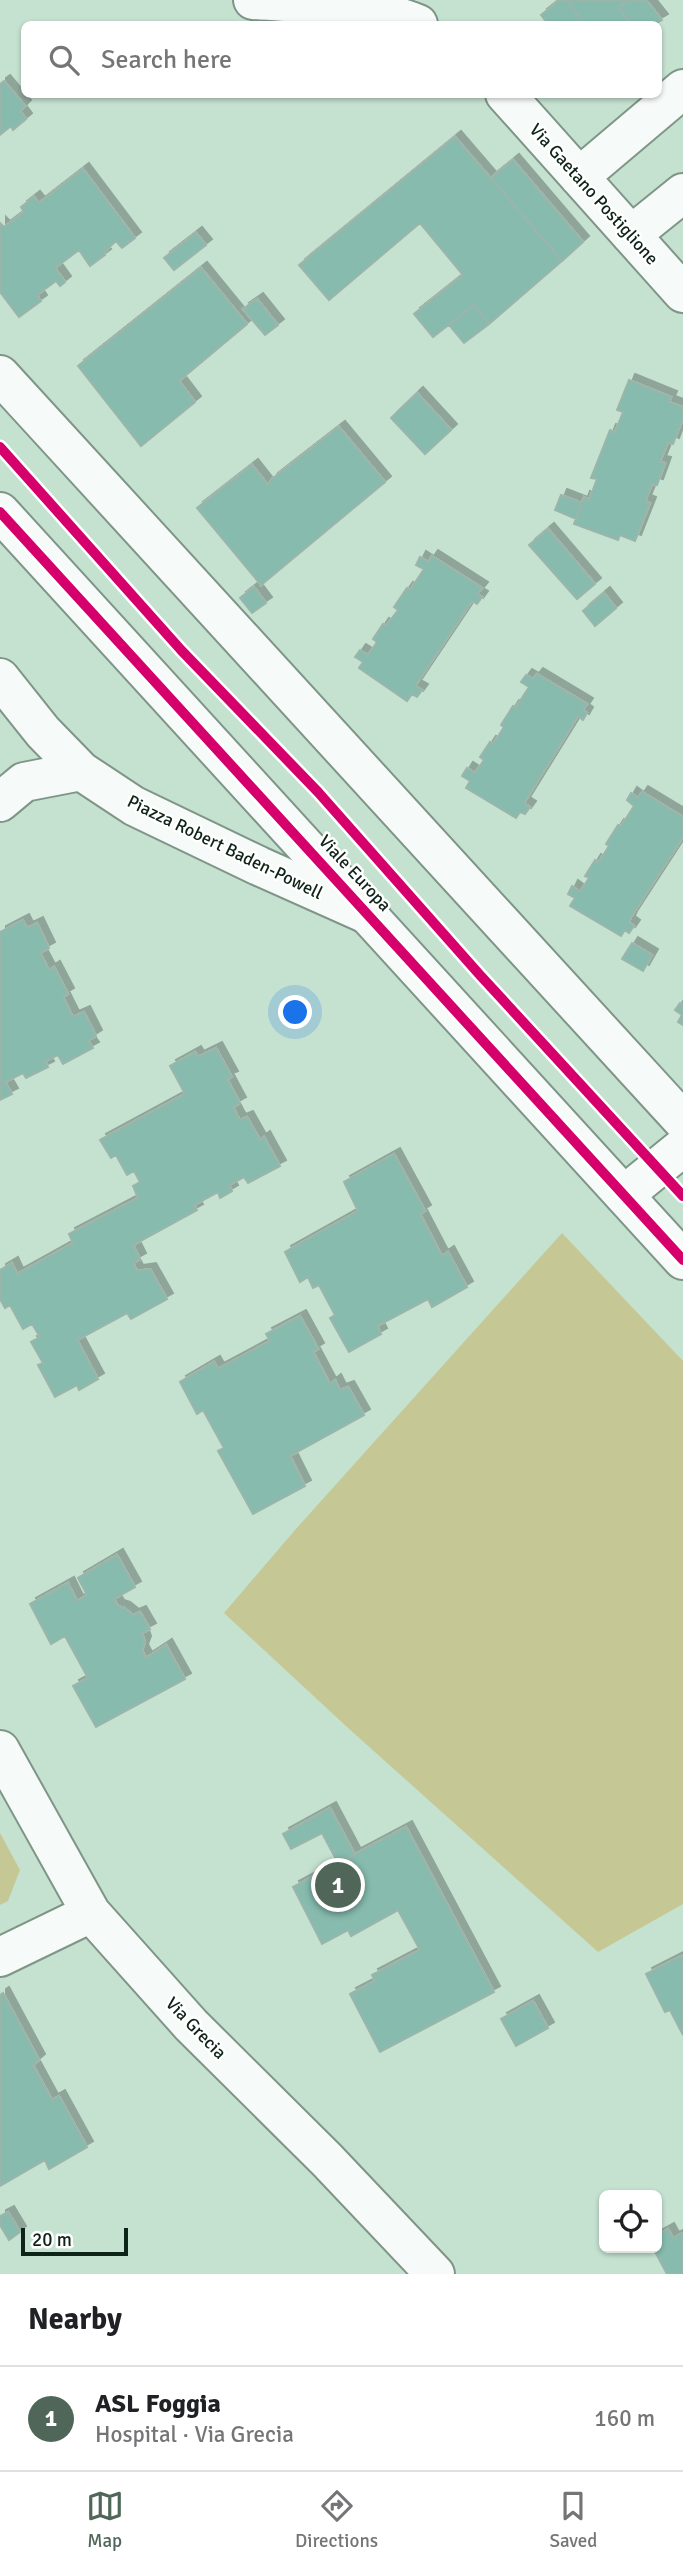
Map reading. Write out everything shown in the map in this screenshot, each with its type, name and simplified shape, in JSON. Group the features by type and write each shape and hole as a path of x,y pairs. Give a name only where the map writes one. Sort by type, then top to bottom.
{"street":[{"path":"253,0 342,7 410,21"},
{"path":"579,177 683,89"},
{"name":"Via Gaetano Postiglione","path":"509,98 683,293"},
{"path":"631,235 683,193"},
{"path":"0,375 683,1121"},
{"name":"Viale Europa","path":"0,512 683,1260"},
{"name":"Piazza Robert Baden-Powell","path":"0,678 43,732 81,771 134,806 371,916"},
{"path":"0,802 24,782 81,771"},
{"path":"624,1195 683,1147"},
{"name":"Via Grecia","path":"0,1750 91,1913 191,2025 327,2160 435,2274"},
{"path":"0,1958 91,1913"}],"green space":[{"path":"562,1233 683,1361 683,1904 598,1952 224,1613 295,1530"},
{"path":"0,1833 20,1870 8,1901 0,1905"}],"building":[{"path":"560,0 566,0 582,21 546,21 541,15"},
{"path":"566,0 628,0 618,8 629,21 582,21"},
{"path":"628,0 646,0 662,20 629,21 618,8"},
{"path":"4,81 25,106 20,111 26,119 13,130 11,126 0,135 0,84"},
{"path":"455,137 562,261 489,324 474,305 433,337 414,314 463,275 420,223 329,300 299,265"},
{"path":"513,160 583,242 562,261 491,178"},
{"path":"83,169 135,238 122,248 116,241 103,253 105,255 90,266 79,250 55,268 65,282 60,286 56,281 37,295 41,301 19,317 0,292 0,223 4,227 24,212 21,207 34,197 39,203"},
{"path":"196,233 206,245 174,270 164,258"},
{"path":"201,268 247,324 179,381 195,402 141,446 78,366"},
{"path":"257,299 278,325 265,335 243,309"},
{"path":"474,305 489,324 464,343 449,325"},
{"path":"629,380 671,397 669,402 683,407 683,418 673,444 668,442 660,462 665,463 657,485 652,484 645,501 650,503 635,541 620,535 618,540 574,524 584,497 589,500 597,479 591,478 610,430 615,432 623,412 617,410"},
{"path":"417,393 451,430 425,454 391,418"},
{"path":"339,427 385,482 261,585 197,508 252,465 268,485 272,479"},
{"path":"561,495 582,503 576,519 555,510"},
{"path":"548,529 595,584 577,599 529,545"},
{"path":"432,556 482,588 477,594 482,597 477,604 472,601 415,686 422,690 417,697 412,694 407,701 359,668 363,662 355,657 360,650 368,655 377,642 373,639 383,624 386,626 398,610 394,607 424,569 416,565 420,557 428,562"},
{"path":"254,587 266,603 252,613 240,598"},
{"path":"604,593 616,608 595,626 583,611"},
{"path":"537,674 587,704 583,710 587,713 583,720 578,716 524,803 530,807 525,814 520,812 516,818 466,788 470,781 462,776 467,768 475,773 484,760 480,757 490,742 493,744 513,706 516,707 529,687 521,682 526,675 533,679"},
{"path":"642,792 683,817 683,837 631,917 629,922 634,926 629,933 625,930 621,936 570,906 575,898 568,894 572,886 580,892 589,878 585,876 595,860 598,863 618,825 621,826 634,806 627,800 631,793 638,798"},
{"path":"23,920 27,928 37,923 49,948 40,953 49,970 54,967 68,994 63,997 73,1017 84,1012 96,1036 88,1041 93,1048 63,1064 58,1055 45,1061 48,1067 26,1078 23,1073 5,1082 12,1094 0,1100 0,932"},
{"path":"632,943 652,955 643,971 622,959"},
{"path":"680,1003 683,1005 683,1025 678,1022 682,1015 675,1010"},
{"path":"216,1048 232,1077 227,1079 240,1103 233,1107 237,1115 240,1120 247,1117 260,1140 264,1137 280,1166 248,1183 244,1177 229,1185 232,1191 220,1198 218,1192 194,1205 197,1210 133,1245 140,1259 133,1263 137,1271 150,1269 167,1299 131,1319 127,1313 77,1340 98,1379 79,1390 77,1385 55,1397 38,1365 43,1363 31,1342 40,1337 32,1324 23,1329 10,1305 5,1308 0,1299 0,1270 12,1263 17,1274 73,1243 69,1234 138,1198 133,1186 140,1182 134,1171 127,1175 116,1155 111,1158 100,1140 185,1094 170,1066 195,1052 198,1057"},
{"path":"394,1154 425,1211 420,1214 442,1256 448,1252 467,1287 432,1307 428,1299 377,1326 381,1334 349,1352 330,1318 335,1315 319,1285 313,1288 308,1277 300,1282 285,1252 358,1211 344,1182"},
{"path":"300,1316 318,1349 313,1352 330,1384 335,1380 340,1390 348,1387 364,1415 290,1456 305,1486 253,1514 218,1451 224,1448 203,1410 197,1414 180,1382 214,1362 218,1369 270,1341 266,1334"},
{"path":"117,1555 135,1587 114,1599 118,1606 133,1615 140,1612 150,1629 142,1633 145,1642 142,1650 146,1658 166,1645 185,1679 96,1727 73,1686 88,1678 65,1636 51,1644 30,1604 68,1583 77,1601 87,1595 78,1578"},
{"path":"330,1808 355,1855 338,1863 322,1833 291,1849 283,1834"},
{"path":"406,1827 494,1992 380,2052 350,1994 375,1981 372,1975 420,1950 398,1910 351,1936 348,1930 322,1944 293,1887"},
{"path":"683,1955 683,2035 670,2010 665,2012 646,1974"},
{"path":"3,1993 39,2060 33,2065 52,2100 59,2096 87,2147 49,2169 45,2160 0,2186 0,1995"},
{"path":"533,2001 548,2028 516,2046 501,2019"},
{"path":"8,2212 20,2232 9,2240 0,2225 0,2216"},
{"path":"668,2229 673,2238 683,2233 683,2274 667,2274 656,2253 662,2253 662,2232"}],"cycle path":[{"path":"0,447 181,650 318,792 479,974 683,1196"},
{"path":"0,512 683,1260"}],"place":[{"name":"ASL Foggia","path":"338,1885"}]}
